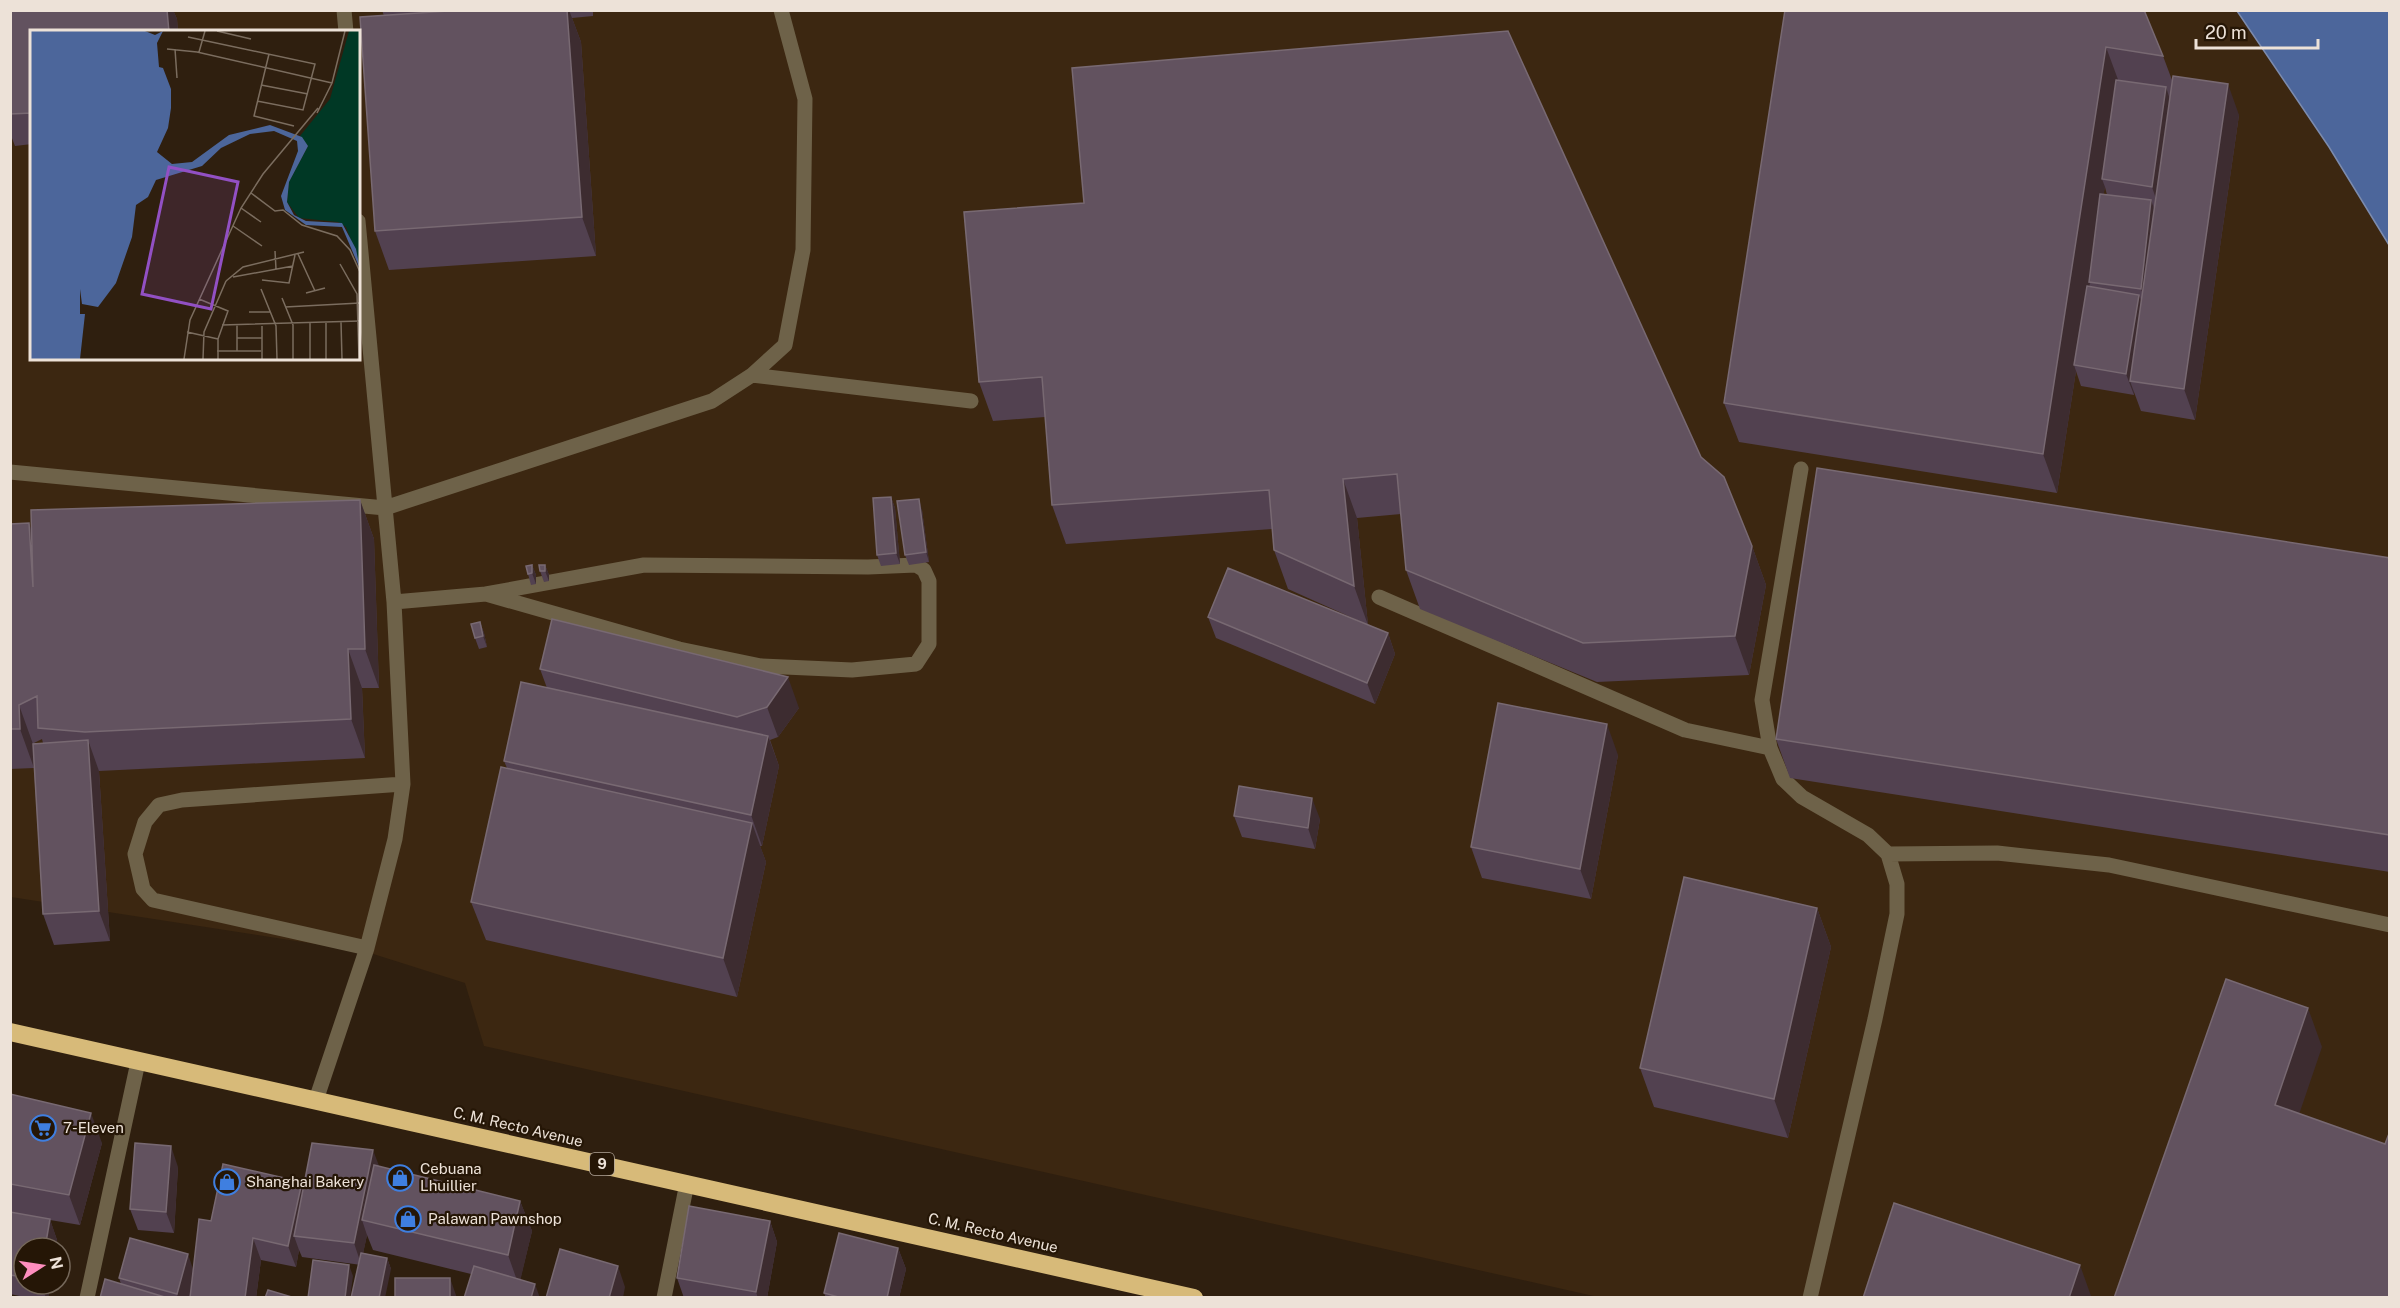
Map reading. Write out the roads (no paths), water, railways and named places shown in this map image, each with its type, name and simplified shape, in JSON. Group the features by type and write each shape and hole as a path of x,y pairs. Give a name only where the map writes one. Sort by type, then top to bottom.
{"highway":[{"name":"C. M. Recto Avenue","path":"10,1032 1194,1298"}],"street":[{"path":"344,10 346,30"},
{"path":"10,472 386,508 712,400 752,375 785,345 803,250 805,99 781,10"},
{"path":"316,1100 367,948 395,839 403,783 394,602 360,242"},
{"path":"752,375 971,400"},
{"path":"1801,469 1762,700 1770,748 1783,779 1802,796 1868,835 1888,854 1897,884 1897,914 1875,1019 1810,1298"},
{"path":"394,602 486,594 645,565 868,567 916,565 924,570 929,581 929,644 916,664 852,670 761,666 679,649 486,594"},
{"path":"1379,597 1684,730 1770,748"},
{"path":"367,948 153,900 143,889 135,854 145,822 159,805 182,800 403,783"},
{"path":"1888,854 1997,853 2109,865 2390,925"},
{"path":"87,1298 138,1062"},
{"path":"664,1298 687,1183"}],"water":[{"path":"2237,11 2389,11 2389,245 2329,147"}],"place":[{"name":"7-Eleven","path":"43,1128"},
{"name":"Cebuana Lhuillier","path":"400,1178"},
{"name":"Shanghai Bakery","path":"227,1182"},
{"name":"Palawan Pawnshop","path":"408,1219"}]}
